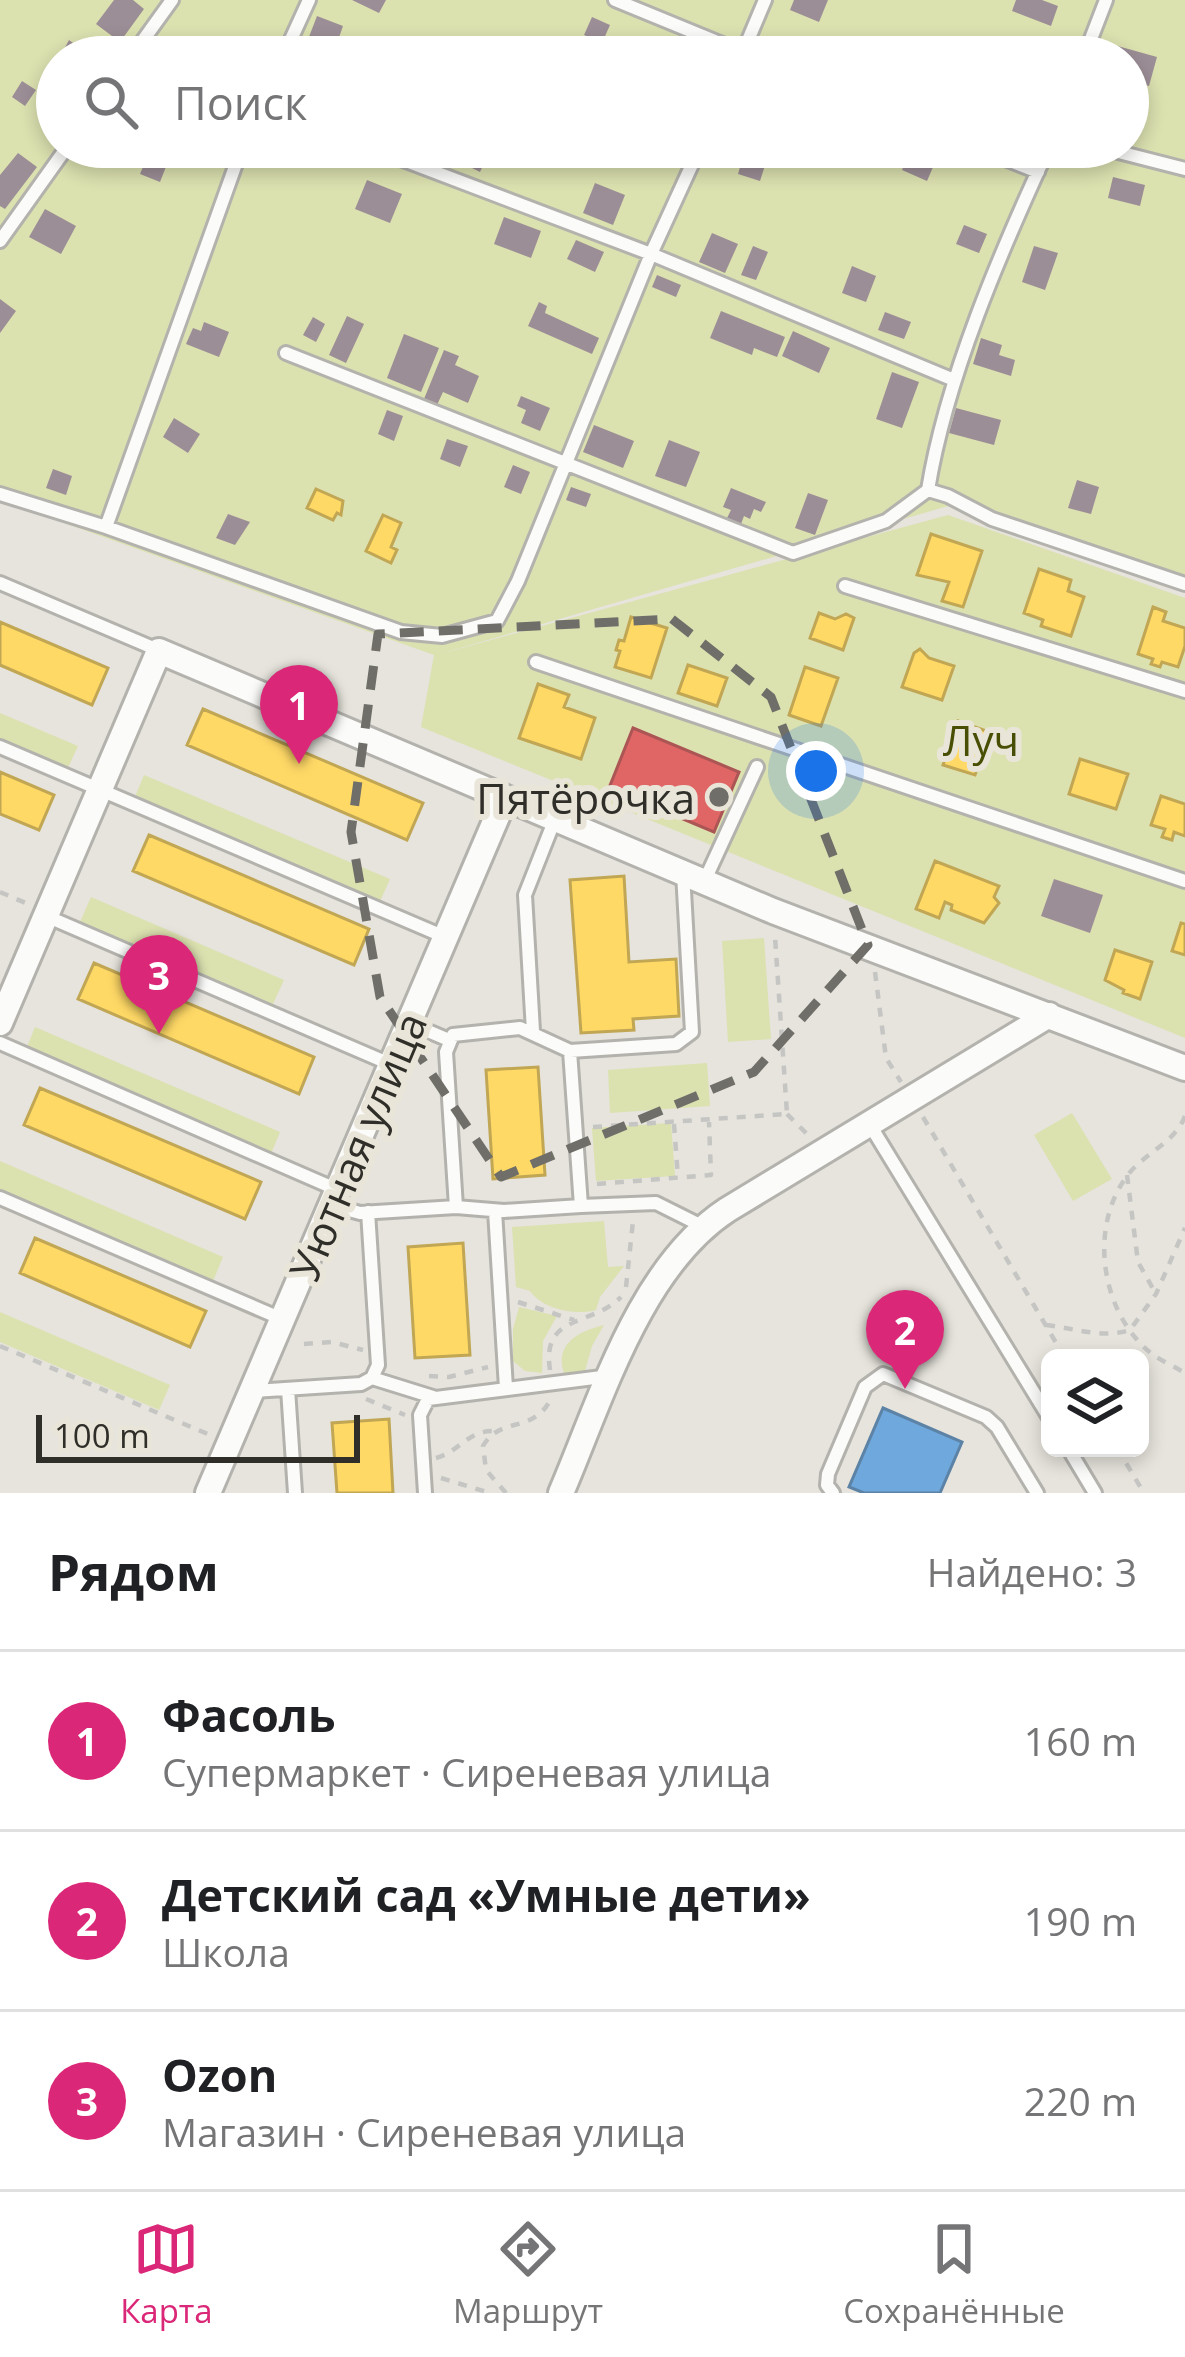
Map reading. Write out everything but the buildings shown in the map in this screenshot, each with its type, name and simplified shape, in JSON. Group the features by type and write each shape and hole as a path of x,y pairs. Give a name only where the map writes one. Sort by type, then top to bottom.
{"street":[{"path":"0,1023 160,651 773,911 1183,1062"},
{"name":"Уютная улица","path":"208,1493 506,798"},
{"path":"561,1493 646,1301 704,1227 1049,1015"}],"lane":[{"path":"146,36 172,0"},
{"path":"293,36 309,0"},
{"path":"616,0 700,36"},
{"path":"753,36 766,0"},
{"path":"1092,36 1106,0"},
{"path":"1149,160 1185,169"},
{"path":"0,241 52,168"},
{"path":"106,527 234,168"},
{"path":"424,168 651,254 954,380"},
{"path":"0,494 401,632 442,636 497,621 690,168"},
{"path":"1028,168 1038,172"},
{"path":"286,353 793,553 886,521 928,490 937,430 954,380 1040,168"},
{"path":"928,490 992,519 1185,584"},
{"path":"0,583 160,651"},
{"path":"845,586 1185,691"},
{"path":"536,662 1185,881"},
{"path":"0,747 446,938"},
{"path":"448,1040 459,1032 520,1028 570,1051 676,1044 692,1032 694,878 757,767"},
{"path":"533,1031 525,895 555,819"},
{"path":"46,914 392,1064"},
{"path":"409,1023 448,1040"},
{"path":"448,1040 456,1207"},
{"path":"0,1042 334,1197 351,1212 640,1202 664,1204 704,1227"},
{"path":"570,1051 580,1206"},
{"path":"869,1124 1041,1404"},
{"path":"0,1198 282,1319"},
{"path":"495,1210 506,1388"},
{"path":"368,1212 377,1357 372,1378"},
{"path":"833,1493 827,1485 828,1474 856,1408 870,1380 884,1374 986,1417 998,1427 1037,1493"},
{"path":"251,1391 361,1384 372,1378 433,1397 612,1376"},
{"path":"288,1388 295,1493"},
{"path":"425,1493 420,1426 422,1406 433,1397"},
{"path":"1073,1457 1095,1493"}],"path":[{"path":"0,892 46,914"},
{"path":"773,911 787,1114 824,1151"},
{"path":"872,949 886,1058 1060,1349"},
{"path":"575,1128 787,1114"},
{"path":"1185,1116 1180,1129 1127,1175 1109,1211 1103,1250 1110,1289 1130,1330 1152,1354 1185,1373"},
{"path":"579,1185 712,1173 709,1119"},
{"path":"674,1121 677,1178"},
{"path":"1127,1175 1138,1262 1156,1294"},
{"path":"423,1460 448,1455 475,1433 537,1418 551,1400 551,1342 574,1320 607,1310 623,1293 632,1225 640,1202"},
{"path":"1046,1325 1097,1335 1130,1330 1156,1294 1185,1228"},
{"path":"500,1299 574,1320"},
{"path":"304,1344 346,1345 377,1357"},
{"path":"0,1346 229,1444"},
{"path":"429,1376 470,1374 504,1356"},
{"path":"365,1399 399,1411 420,1426"},
{"path":"494,1431 483,1446 482,1461 506,1493"},
{"path":"1123,1457 1144,1493"},
{"path":"424,1477 452,1479 490,1493"}],"highlighted area":[{"path":"672,619 771,697 868,945 754,1072 501,1177 380,997 351,832 378,634"}],"green space":[{"name":"Луч","path":"0,0 1185,0 1185,588 948,506 436,655 948,515 1185,598 1185,1038 421,727 434,655 0,500"},
{"path":"0,713 78,746 68,768 0,739"},
{"path":"144,775 390,879 379,904 134,799"},
{"path":"91,897 284,980 273,1004 80,922"},
{"path":"764,938 771,1039 728,1042 722,941"},
{"path":"35,1027 280,1132 271,1154 26,1049"},
{"path":"707,1063 710,1106 610,1113 608,1070"},
{"path":"1072,1113 1112,1179 1073,1201 1034,1135"},
{"path":"671,1123 675,1176 596,1181 592,1128"},
{"path":"0,1161 223,1257 213,1281 0,1190"},
{"path":"604,1221 608,1267 624,1266 600,1297 596,1310 560,1310 516,1287 512,1227"},
{"path":"519,1307 557,1316 543,1341 542,1373 525,1371 513,1361"},
{"path":"0,1312 170,1385 159,1410 0,1342"},
{"path":"604,1325 585,1371 564,1373 563,1354 571,1340"}],"place":[{"name":"Фасоль","path":"299,764"},
{"name":"Пятёрочка","path":"719,797"},
{"name":"Ozon","path":"159,1034"},
{"name":"Детский сад «Умные дети»","path":"905,1389"}]}
